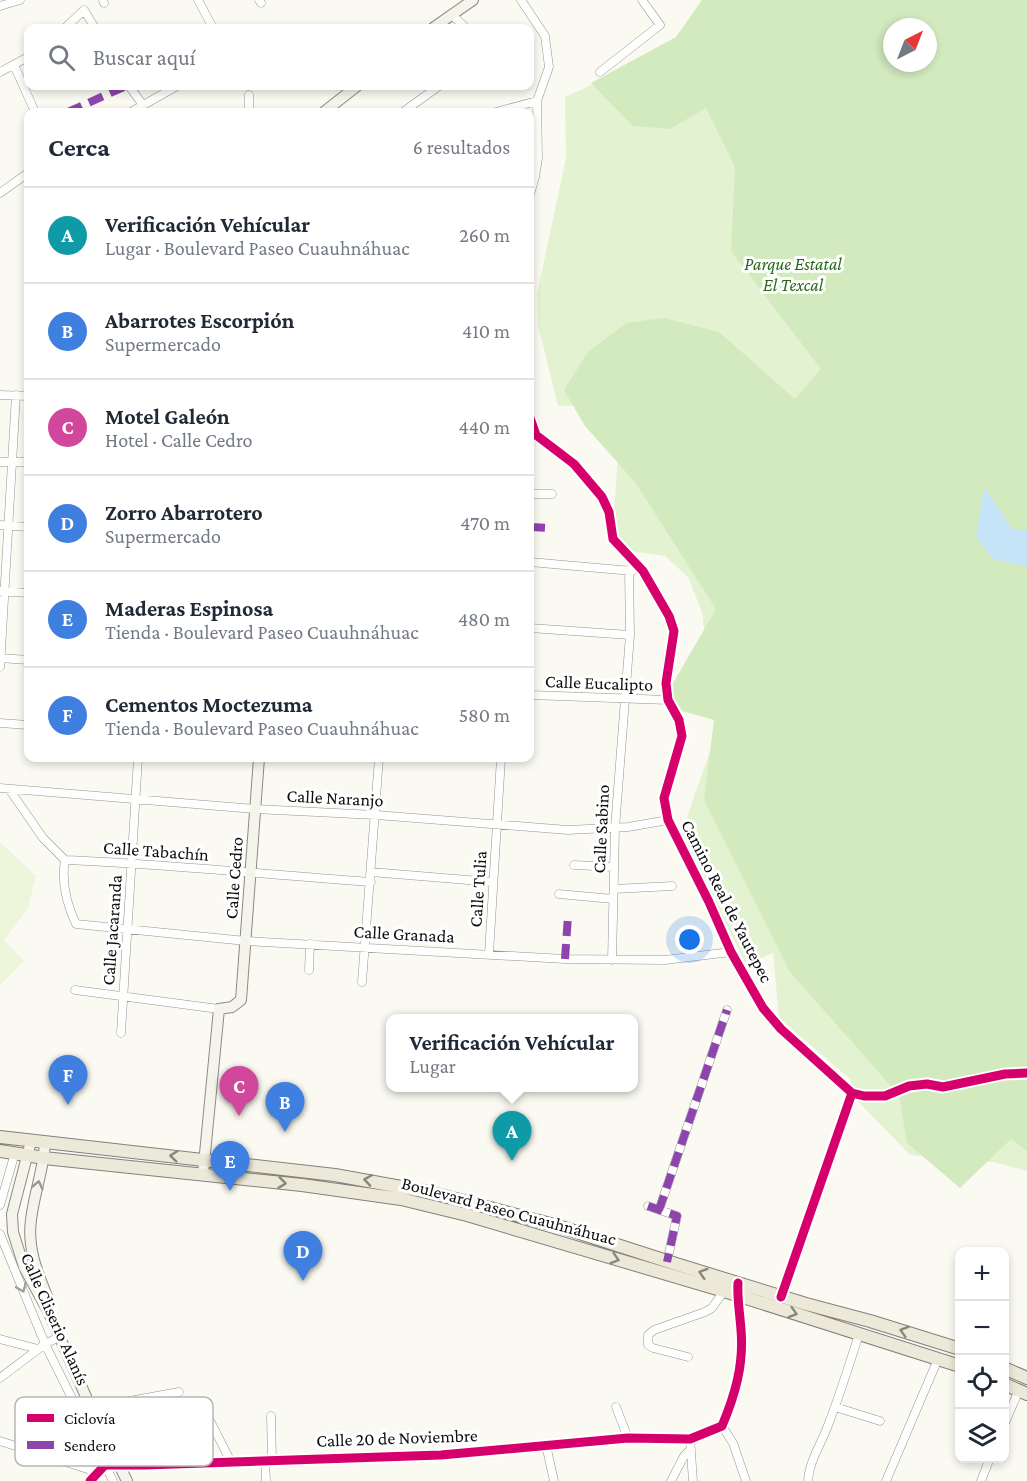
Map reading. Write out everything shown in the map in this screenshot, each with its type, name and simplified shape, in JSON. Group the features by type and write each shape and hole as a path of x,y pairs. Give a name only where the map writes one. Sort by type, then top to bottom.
{"main road":[{"name":"Boulevard Paseo Cuauhnáhuac","path":"0,1137 366,1180 429,1192 558,1226 667,1262 859,1334 955,1364"},
{"name":"Boulevard Paseo Cuauhnáhuac","path":"0,1151 44,1158 361,1192 401,1199 467,1215 724,1291 738,1290 781,1297 955,1347"},
{"path":"1009,1370 1027,1378"},
{"path":"1009,1386 1023,1392"}],"street":[{"path":"0,6 20,0"},
{"path":"198,0 211,24"},
{"path":"439,24 473,0"},
{"path":"521,0 545,36 549,67 537,101 534,180"},
{"path":"600,72 660,25 642,0"},
{"path":"69,24 84,10 93,24"},
{"path":"452,15 462,24"},
{"path":"0,72 24,59"},
{"path":"14,64 24,87"},
{"path":"25,90 33,108"},
{"path":"132,90 143,105"},
{"path":"138,108 170,90"},
{"path":"329,108 352,90"},
{"path":"409,108 433,90"},
{"path":"249,95 249,108"},
{"path":"511,108 537,101"},
{"path":"0,193 24,176"},
{"path":"0,395 24,396"},
{"path":"0,667 4,525 12,462 16,395"},
{"name":"Camino Real de Yautepec","path":"534,436 574,464 593,484 609,512 614,538 643,571 669,616 674,631 666,683 668,700 679,720 682,736 664,798 668,820 709,902 730,952 763,1008 781,1029 852,1093"},
{"path":"0,462 24,462"},
{"path":"534,494 552,494"},
{"path":"4,525 24,527"},
{"path":"534,562 643,571"},
{"name":"Calle Sabino","path":"612,960 615,828 630,634 629,570"},
{"path":"2,591 24,593"},
{"path":"534,628 630,634"},
{"path":"0,658 24,660"},
{"name":"Calle Eucalipto","path":"534,695 668,700"},
{"path":"0,723 24,725"},
{"name":"Calle Jacaranda","path":"121,1033 138,762"},
{"name":"Calle Cedro","path":"219,1009 232,1007 242,1000 259,762"},
{"path":"362,982 379,762"},
{"name":"Calle Tulia","path":"489,954 501,762"},
{"name":"Calle Naranjo","path":"0,788 255,809 376,815 568,830 615,828 668,820"},
{"path":"9,789 43,838 65,860"},
{"name":"Calle Tabachín","path":"65,860 132,863 370,882"},
{"name":"Calle Granada","path":"65,860 62,875 63,888 76,924 246,941 612,960 665,960 730,952"},
{"path":"574,865 614,867"},
{"path":"371,872 492,882"},
{"path":"614,889 672,886"},
{"path":"559,894 613,899"},
{"path":"309,970 310,944"},
{"path":"75,990 219,1009 204,1174"},
{"path":"658,1210 726,1010"},
{"path":"781,1297 852,1093 864,1096 885,1096 909,1086 927,1084 943,1087 1005,1074 1027,1073"},
{"name":"Calle Cliserio Alanís","path":"31,1141 29,1156 12,1214 13,1232 24,1267 49,1313 86,1397"},
{"name":"Calle Cliserio Alanís","path":"45,1142 44,1158 31,1219 31,1244 35,1267 50,1302 49,1313"},
{"path":"0,1205 15,1153"},
{"path":"648,1206 677,1216 667,1262"},
{"path":"12,1214 31,1219"},
{"name":"Calle Cliserio Alanís","path":"0,1234 41,1347 68,1397"},
{"path":"693,1481 690,1439 722,1426 741,1370 738,1290"},
{"path":"688,1357 652,1348 648,1345 648,1335 654,1330 712,1308 724,1291"},
{"path":"807,1481 809,1469 835,1407 859,1334"},
{"path":"0,1378 41,1347 59,1337"},
{"path":"0,1339 41,1347"},
{"path":"886,1481 938,1359"},
{"path":"152,1397 179,1392"},
{"path":"1009,1418 1023,1392"},
{"path":"616,1407 628,1438"},
{"path":"835,1407 880,1421"},
{"path":"266,1481 271,1416"},
{"path":"722,1426 733,1443 746,1481"},
{"path":"213,1427 230,1460"},
{"name":"Calle 20 de Noviembre","path":"213,1461 441,1455 628,1438 690,1439"},
{"path":"0,1440 15,1445"},
{"path":"546,1445 554,1481"},
{"path":"671,1481 684,1456 692,1449"},
{"path":"981,1481 988,1463"},
{"path":"79,1466 97,1472"},
{"path":"90,1481 104,1466"},
{"name":"Calle Cliserio Alanís","path":"106,1466 113,1481"},
{"name":"Calle Cliserio Alanís","path":"120,1466 127,1481"}],"green space":[{"name":"Parque Estatal El Texcal","path":"702,0 1027,0 1027,1151 1011,1139 960,1188 907,1143 899,1095 790,972 704,800 714,720 682,711 669,690 716,609 635,482 585,426 564,390 588,352 626,323 664,318 719,332 795,399 821,369 731,251 735,167 706,108 670,129 633,126 591,83 676,37"},
{"name":"Parque Estatal El Texcal","path":"1027,0 1027,1171 993,1162 910,1155 851,1094 851,1080 779,1018 773,953 746,964 681,834 716,734 702,612 688,577 665,556 630,551 613,527 618,456 599,405 558,406 538,325 537,294 566,158 565,97 669,49 883,20 883,72 937,72 937,18 895,18"},
{"path":"0,842 36,876 28,908 4,940 24,961 0,985"}],"water":[{"path":"984,486 1012,529 1027,530 1027,567 993,559 976,537"}],"marked path":[{"path":"77,108 117,90"},
{"path":"534,527 550,528"},
{"path":"565,959 568,916"},
{"path":"659,1210 727,1010"},
{"path":"648,1206 677,1216 667,1262"}],"cycle path":[{"path":"534,429 536,435 574,464 602,497 609,512 613,539 643,571 669,616 674,631 666,683 668,700 679,720 682,736 664,798 668,820 731,952 763,1008 781,1029 852,1093"},
{"path":"852,1093 864,1096 885,1096 909,1086 927,1084 943,1087 1005,1074 1027,1073"},
{"path":"781,1297 852,1093"},
{"path":"213,1463 441,1455 628,1438 690,1439 722,1426 735,1391 742,1343 738,1283"},
{"path":"90,1481 104,1466"}],"place":[{"name":"Cementos Moctezuma","path":"68,1105"},
{"name":"Motel Galeón","path":"239,1116"},
{"name":"Abarrotes Escorpión","path":"285,1132"},
{"name":"Verificación Vehícular","path":"512,1161"},
{"name":"Maderas Espinosa","path":"230,1191"},
{"name":"Zorro Abarrotero","path":"303,1281"}]}
